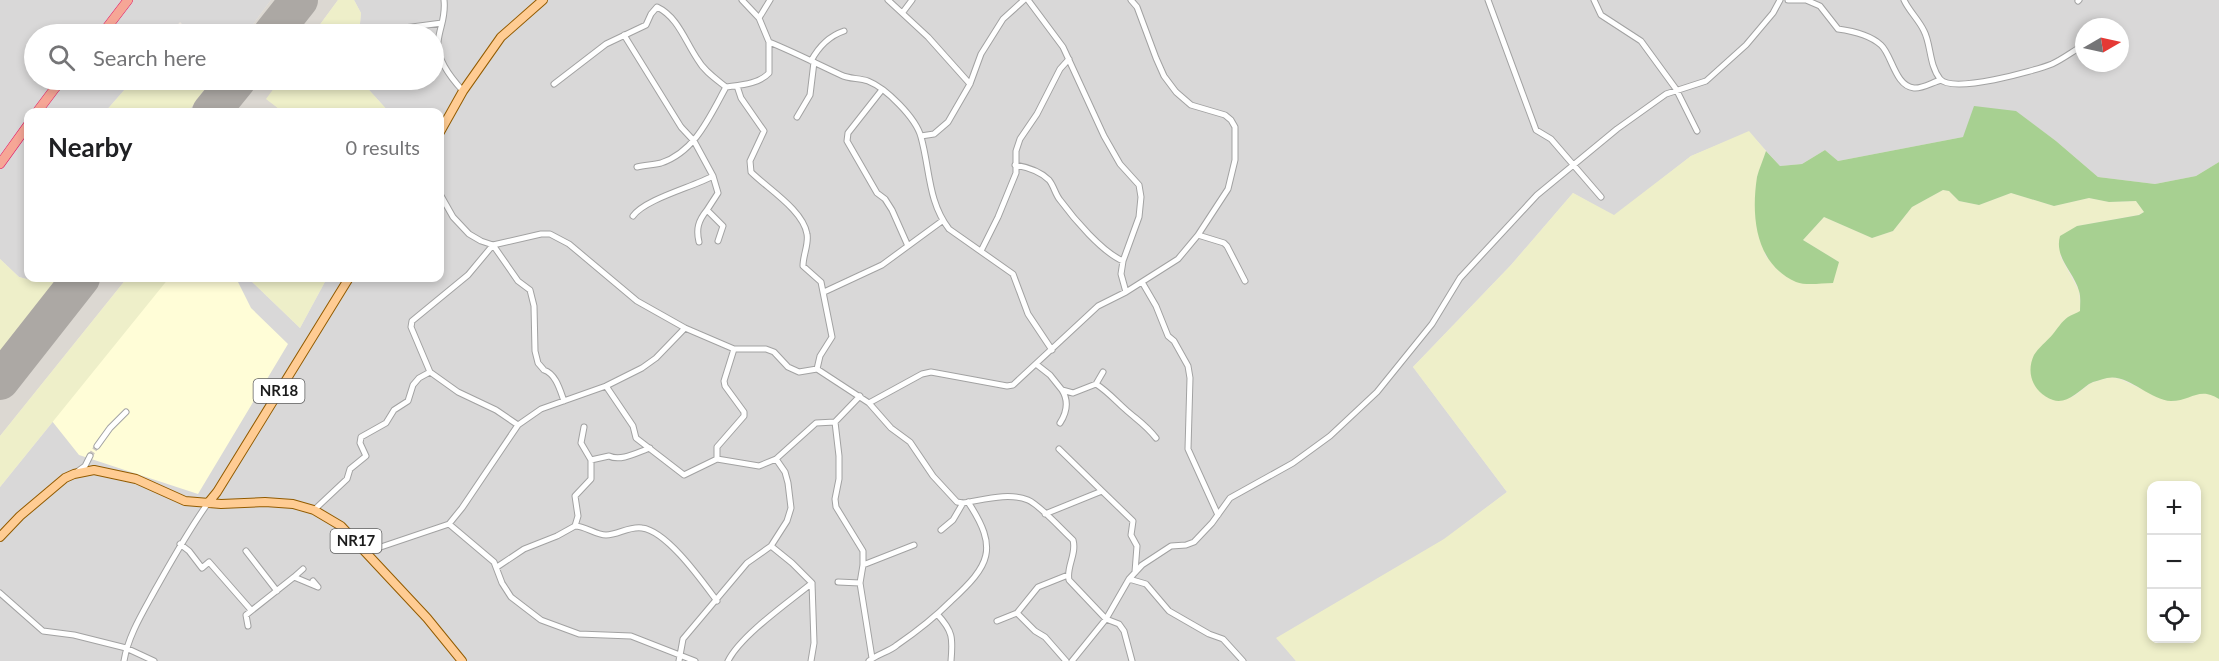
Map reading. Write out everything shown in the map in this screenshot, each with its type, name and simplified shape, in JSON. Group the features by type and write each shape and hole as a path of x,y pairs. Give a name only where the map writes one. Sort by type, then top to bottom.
{"highway":[{"path":"110,24 128,0"},
{"path":"40,108 54,90"},
{"path":"0,164 24,131"}],"main road":[{"path":"444,125 463,91 501,37 543,0"},
{"name":"NR18","path":"208,503 347,282"},
{"name":"NR17","path":"0,537 55,485 74,474 94,470 136,478 185,501 221,504 265,502 293,504 314,510 341,526 427,618 462,661"}],"street":[{"path":"434,24 442,23 445,14 444,0"},
{"path":"554,84 606,44 646,26 657,7 667,12 679,27 699,62 726,87 765,78 769,73 769,42 759,18 742,0"},
{"path":"759,18 770,0"},
{"path":"888,0 903,12 970,84"},
{"path":"903,12 912,0"},
{"path":"921,136 934,134 948,122 970,84 981,54 1003,19 1024,0"},
{"path":"1028,0 1063,47 1104,136 1120,164 1139,185 1141,197 1139,217 1123,261 1121,274 1126,292"},
{"path":"869,403 922,374 939,373 1007,386 1013,385 1098,306 1126,292 1178,259 1198,235 1228,189 1234,160 1234,127 1231,120 1225,115 1191,105 1176,92 1164,76 1137,7 1131,0"},
{"path":"1488,0 1536,130 1551,139 1601,197"},
{"path":"1594,0 1601,15 1641,41 1676,89 1697,131"},
{"path":"1072,661 1106,619 1129,579 1142,565 1164,549 1194,542 1230,498 1293,463 1330,436 1366,404 1426,332 1460,278 1537,195 1617,129 1666,94 1706,81 1746,45 1773,13 1780,0"},
{"path":"1788,0 1806,0 1820,6 1838,29 1852,31 1883,46 1890,63 1905,84 1915,88 1941,80"},
{"path":"1904,0 1925,32 1928,49 1941,80 1947,83 1968,84 2031,72 2054,63 2075,50"},
{"path":"797,117 810,95 812,61 817,50 832,35 844,31"},
{"path":"624,35 681,127 694,141 713,176 718,193 699,221 697,233 699,242"},
{"path":"769,42 845,77 868,81 903,107 921,136 931,193 942,221 949,229 1016,278 1028,314 1052,350"},
{"path":"981,251 1016,173 1016,151 1020,139 1037,114 1060,69 1069,59"},
{"path":"444,63 463,91"},
{"path":"736,86 741,98 764,131 750,161 752,172 801,220 807,236 803,266 821,282 824,292 832,337 820,356 817,369"},
{"path":"637,166 660,163 687,148 706,123 726,87"},
{"path":"881,91 848,133 847,141 877,193 885,199 892,210 908,246"},
{"path":"1015,165 1035,171 1047,179 1054,186 1059,198 1103,248 1123,261"},
{"path":"633,216 654,201 713,176"},
{"path":"444,201 453,217 469,234 493,245 518,281 530,290 534,306 536,357 544,370 549,371 556,381 564,401"},
{"path":"707,210 723,226 718,241"},
{"path":"824,292 882,264 942,221"},
{"path":"518,425 496,410 458,392 430,372 411,327 412,321 468,275 493,245 550,234 569,244 637,301 685,328 734,349 766,349 774,352 788,367 799,372 817,369 860,396 891,428 910,442 933,476 957,502 965,503 991,498 1029,500 1073,540 1074,554 1068,575 1069,580 1106,619 1119,624 1124,631 1132,661"},
{"path":"1198,235 1224,243 1245,281"},
{"path":"1142,282 1152,298 1168,336 1174,341 1188,366 1190,378 1188,449 1218,515"},
{"path":"366,552 449,524 518,425 532,414 606,386 642,368 656,358 685,328"},
{"path":"717,459 717,447 744,416 744,412 725,386 724,381 734,349"},
{"path":"1036,364 1050,375 1062,390 1067,402 1065,414 1060,423"},
{"path":"314,510 347,479 350,469 366,456 360,443 361,437 386,423 394,410 408,400 413,385 430,372"},
{"path":"1062,390 1073,393 1096,384 1103,372"},
{"path":"1096,384 1145,424 1156,438"},
{"path":"606,386 633,426 636,438 684,475 717,459 753,467 776,459 816,423 835,422 860,396"},
{"path":"97,446 126,412"},
{"path":"835,422 839,456 836,507 863,551 860,582 870,660 895,647 937,614 973,581 981,570 986,560 985,534 980,520 965,503"},
{"path":"497,567 524,549 575,526 578,516 575,496 591,479 591,460 581,442 584,427"},
{"path":"591,460 609,456 615,459 621,458 650,448"},
{"path":"1059,449 1133,521 1131,535 1137,546 1135,572"},
{"path":"74,474 85,466 90,456"},
{"path":"679,658 683,639 747,563 771,546 787,521 791,508 785,472 776,459"},
{"path":"1045,514 1101,491"},
{"path":"124,661 126,648 144,609 180,544 208,503"},
{"path":"941,530 953,520 965,503"},
{"path":"449,524 494,562 502,583 511,597 541,620 579,634 631,636 679,658 695,661"},
{"path":"575,526 605,535 635,527 649,530 690,564 717,601"},
{"path":"180,544 189,551 201,568 209,562 251,610"},
{"path":"863,565 914,545"},
{"path":"771,546 812,583 814,643 811,661"},
{"path":"246,551 270,579 267,581 277,591"},
{"path":"248,626 246,615 303,569"},
{"path":"997,621 1017,613 1038,587 1068,575"},
{"path":"294,577 318,587 313,581"},
{"path":"1129,579 1146,584 1169,611 1209,634 1223,639 1243,661"},
{"path":"838,582 846,584 860,582"},
{"path":"729,661 735,650 760,626 812,583"},
{"path":"0,593 43,631 74,635 126,648 154,661"},
{"path":"1017,613 1035,631 1045,637 1066,661"},
{"path":"937,614 952,635 951,661"}],"shaded area":[{"path":"0,0 271,0 253,24 182,24 180,22 178,24 24,24 24,90 124,90 108,108 24,108 24,278 19,277 0,259"},
{"path":"271,0 338,0 320,24 253,24"},
{"path":"354,0 2219,0 2219,162 2196,176 2155,184 2098,177 2056,141 2016,112 1963,137 1838,161 1825,150 1802,164 1780,166 1749,132 1691,156 1614,216 1573,193 1511,265 1413,367 1507,492 1445,539 1277,638 1296,661 0,661 0,487 166,282 252,282 300,328 325,282 444,282 444,108 385,108 369,90 444,90 444,24 360,24 361,13"},
{"path":"204,90 273,90 267,99 278,108 191,108"},
{"path":"62,282 124,282 0,436 0,357"},
{"path":"157,282 238,282 251,308 288,344 198,494 79,455 48,416"}],"green space":[{"path":"338,0 354,0 361,13 360,24 320,24"},
{"path":"124,90 204,90 191,108 108,108"},
{"path":"273,90 369,90 385,108 278,108 266,99"},
{"path":"1974,106 2016,111 2098,177 2155,184 2196,176 2219,162 2219,399 2212,395 2200,394 2178,400 2163,400 2122,379 2107,378 2093,382 2063,401 2058,401 2046,397 2033,382 2030,369 2034,355 2069,316 2080,311 2079,291 2062,258 2060,236 2077,226 2139,215 2144,212 2136,201 2109,202 2089,198 2054,206 2011,193 1979,205 1959,201 1949,191 1943,190 1912,207 1893,231 1872,238 1824,217 1803,240 1839,262 1833,283 1796,282 1782,274 1772,263 1759,237 1755,207 1757,177 1766,151 1780,166 1802,164 1825,150 1838,161 1963,137"},
{"path":"1749,131 1766,151 1757,177 1765,255 1779,271 1797,282 1839,262 1803,240 1824,217 1872,238 1893,231 1912,207 1943,190 1949,191 1959,201 1979,205 2011,193 2054,206 2089,198 2109,202 2136,201 2144,212 2138,215 2077,226 2060,256 2079,291 2081,312 2068,317 2064,400 2074,396 2091,383 2110,377 2120,379 2165,400 2175,401 2203,392 2219,399 2219,661 1296,661 1276,638 1444,539 1507,492 1413,367 1511,265 1573,193 1614,215 1691,156"},
{"path":"0,259 19,277 24,278 24,282 62,282 0,357"},
{"path":"124,282 166,282 0,487 0,436"},
{"path":"252,282 325,282 300,328"}],"runway":[{"path":"280,24 299,0"},
{"path":"214,108 229,90"},
{"path":"0,381 78,282"}],"tunnel":[{"path":"90,456 97,446"}]}
